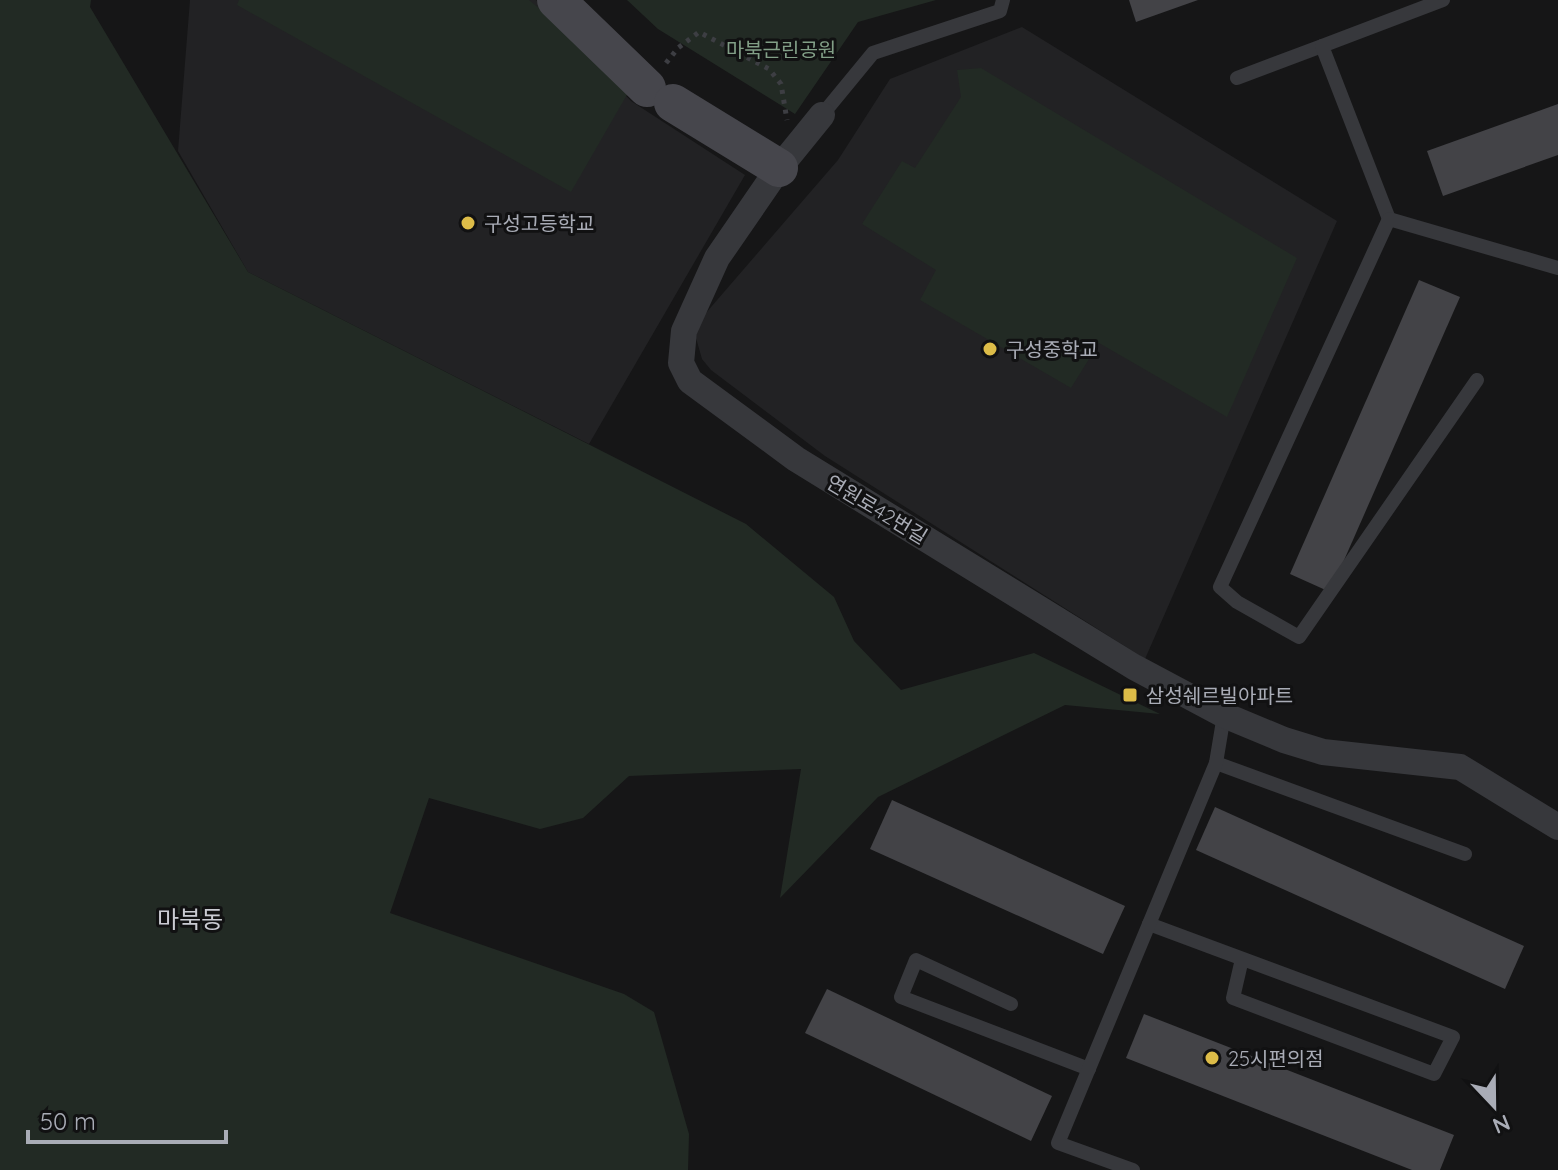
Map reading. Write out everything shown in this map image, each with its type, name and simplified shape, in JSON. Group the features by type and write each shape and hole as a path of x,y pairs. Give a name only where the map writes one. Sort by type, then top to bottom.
{"street":[{"path":"556,0 660,96 779,168"},
{"name":"연원로42번길","path":"822,115 779,168 717,258 684,331 681,363 690,381 796,459 1134,667 1224,715 1284,740 1323,752 1460,767 1558,827"}],"lane":[{"name":"연원로42번길","path":"822,115 873,53 1000,11 1003,0"},
{"path":"1237,78 1443,0"},
{"path":"1322,46 1389,219 1220,587 1237,602 1299,637 1477,380"},
{"path":"1389,219 1558,268"},
{"path":"1133,1170 1058,1143 1216,763 1224,715"},
{"path":"1216,763 1465,854"},
{"path":"1149,924 1453,1037 1434,1074 1233,998 1242,959"},
{"path":"1011,1004 916,960 901,997 1089,1069"}],"path":[{"path":"660,96 678,48 699,32 769,69 781,84 787,121 805,136"}],"shaded area":[{"name":"구성고등학교","path":"190,0 536,0 631,101 745,175 589,444 248,272 178,151"},
{"name":"구성중학교","path":"1022,27 1337,221 1145,659 825,456 711,370 702,359 696,338 699,321 838,160 890,79"}],"green space":[{"path":"0,0 91,0 90,7 248,272 746,524 834,597 854,641 901,690 1034,653 1160,714 1065,705 878,797 780,898 801,769 629,776 583,818 540,829 429,798 390,913 624,994 654,1012 689,1134 688,1170 0,1170"},
{"path":"239,0 529,0 632,86 571,192 237,5"},
{"name":"마북근린공원","path":"627,0 936,0 858,22 795,114 658,29"},
{"path":"981,68 1297,258 1227,417 1099,343 1071,388 920,300 936,270 862,224 902,161 915,168 961,97 957,70"}],"building":[{"path":"1129,0 1198,0 1136,22"},
{"path":"1558,104 1558,155 1443,196 1427,151"},
{"path":"1419,280 1460,297 1330,592 1290,574"},
{"path":"892,800 1125,906 1103,954 870,849"},
{"path":"1215,807 1524,946 1505,989 1196,850"},
{"path":"827,989 1052,1096 1031,1141 805,1033"},
{"path":"1144,1014 1454,1135 1440,1170 1412,1170 1126,1058"}],"place":[{"name":"구성고등학교","path":"468,223"},
{"name":"구성중학교","path":"990,349"},
{"name":"삼성쉐르빌아파트","path":"1130,695"},
{"name":"25시편의점","path":"1212,1058"}],"district":[{"name":"마북동","path":"190,919"}]}
